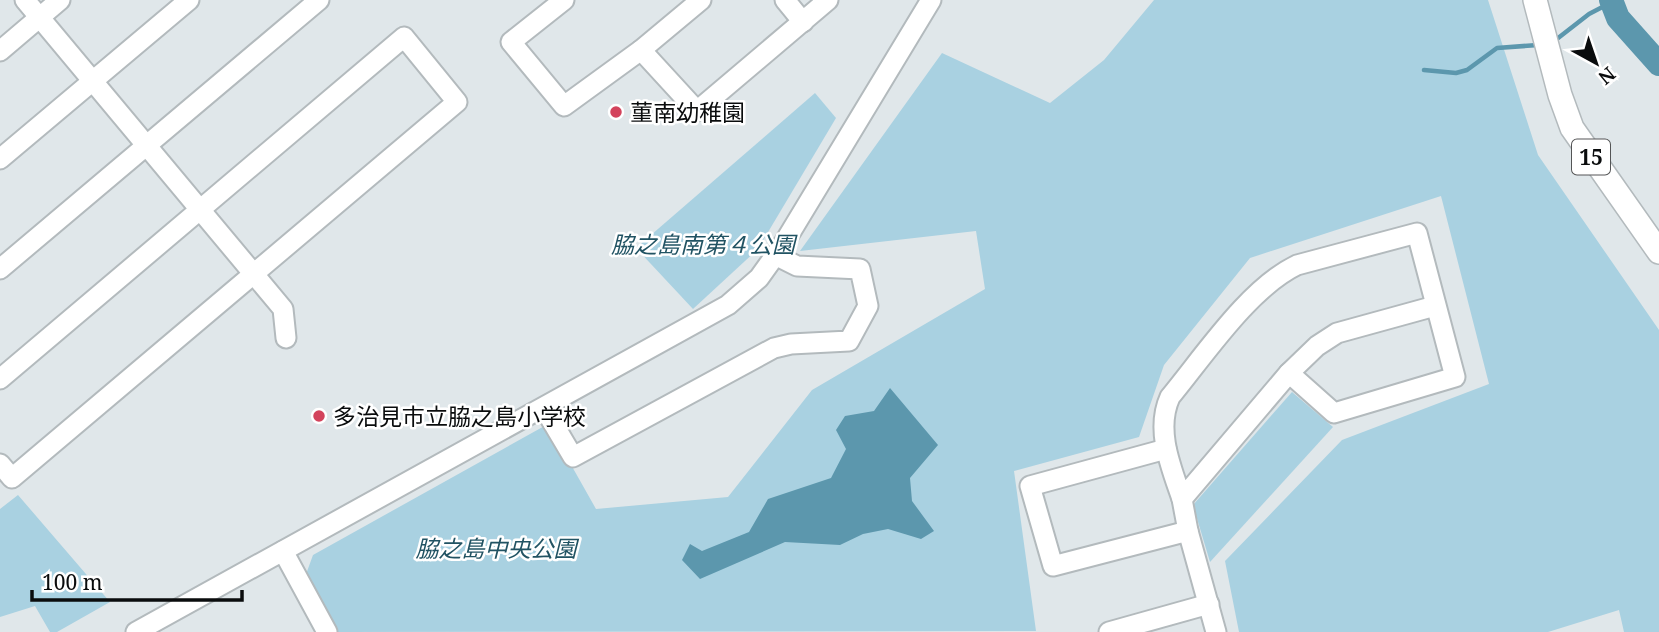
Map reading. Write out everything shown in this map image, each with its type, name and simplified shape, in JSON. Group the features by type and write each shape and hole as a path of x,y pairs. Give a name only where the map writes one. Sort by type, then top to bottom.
{"main road":[{"name":"15","path":"1535,0 1572,128 1659,252"}],"street":[{"path":"24,0 283,309 286,338"},
{"path":"0,51 60,0"},
{"path":"0,159 188,0"},
{"path":"0,270 319,0"},
{"path":"564,0 511,42 564,106 640,50 701,0"},
{"path":"785,0 803,22"},
{"path":"640,50 697,111 828,0"},
{"path":"136,632 728,305 759,278 775,255 931,0"},
{"path":"0,379 404,37 457,102 12,478 0,464"},
{"path":"1216,632 1188,531 1182,499 1166,449 1164,410 1170,397 1232,321 1282,273 1297,265 1417,233 1455,377 1334,413 1289,373"},
{"path":"544,408 573,457 774,348 791,344 849,341 869,306 860,268 797,265 775,255"},
{"path":"1182,499 1289,373 1317,345 1337,333 1435,306"},
{"path":"1166,449 1030,486 1053,566 1188,531"},
{"path":"283,551 327,632"},
{"path":"1109,632 1209,604"}],"green space":[{"name":"脇之島中央公園","path":"1154,0 1488,0 1538,155 1659,330 1659,632 1624,632 1619,610 1548,632 1239,632 1225,561 1342,440 1489,384 1441,196 1250,258 1164,365 1139,437 1014,471 1036,631 337,632 305,577 313,555 548,424 596,509 728,497 812,390 985,289 976,231 800,251 942,53 1050,103 1104,60"},
{"name":"脇之島南第４公園","path":"815,93 836,118 758,249 693,309 636,248"},
{"path":"1292,392 1333,427 1210,562 1193,505"},
{"path":"18,495 110,602 57,632 50,632 35,606 0,617 0,509"}],"shaded area":[{"path":"890,388 938,445 910,478 912,501 934,531 921,539 888,529 863,534 840,545 785,542 700,579 682,560 690,544 702,551 749,532 768,499 831,478 846,449 836,430 845,416 874,411"}],"waterway":[{"path":"1611,0 1618,18 1659,64"},
{"path":"1553,42 1589,14 1612,2"},
{"path":"1424,70 1456,73 1467,70 1497,48 1538,45"}],"place":[{"name":"菫南幼稚園","path":"616,112"},
{"name":"多治見市立脇之島小学校","path":"319,416"}]}
